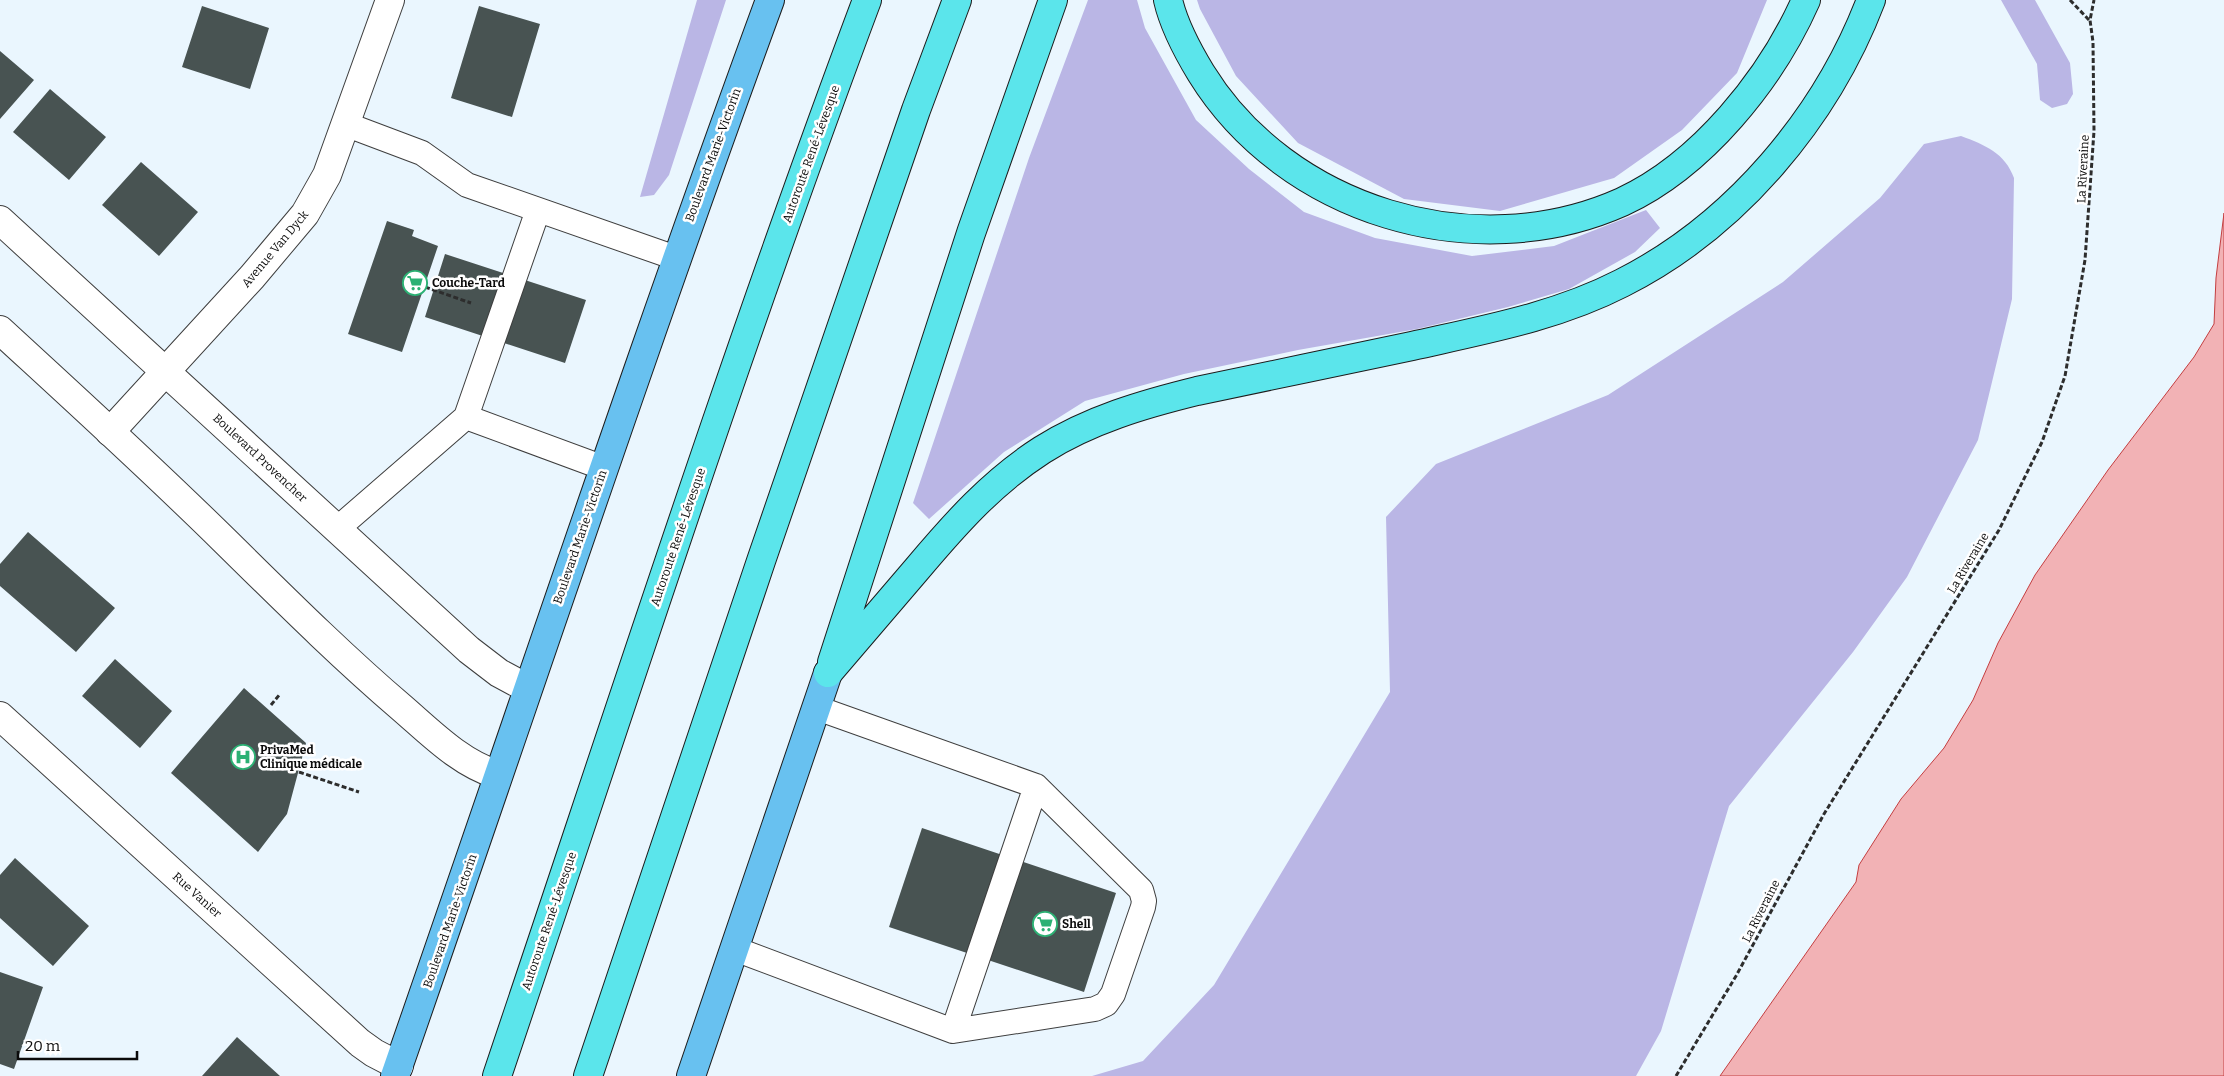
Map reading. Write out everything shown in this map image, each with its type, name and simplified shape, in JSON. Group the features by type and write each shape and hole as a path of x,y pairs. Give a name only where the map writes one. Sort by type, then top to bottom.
{"highway":[{"name":"Autoroute René-Lévesque","path":"497,1076 710,442 805,168 866,0"},
{"path":"588,1076 761,560 916,110 957,0"},
{"path":"828,673 971,233 1053,0"},
{"path":"1168,0 1184,42 1223,104 1258,143 1298,174 1341,198 1376,210 1454,228 1483,230 1542,226 1571,220 1624,201 1666,176 1706,142 1742,103 1792,28 1806,0"},
{"path":"828,673 946,533 975,502 1022,463 1076,432 1154,402 1197,391 1527,320 1590,297 1648,269 1704,229 1757,180 1779,156 1822,96 1871,0"}],"main road":[{"name":"Boulevard Marie-Victorin","path":"397,1071 444,940 527,688 676,258 770,0"},
{"path":"691,1076 828,673"}],"street":[{"name":"Avenue Van Dyck","path":"110,432 263,264 305,214 327,175 390,0"},
{"name":"Boulevard Provencher","path":"0,220 482,662 527,688"},
{"path":"0,330 222,538 297,614 393,701 455,752 474,765 498,775"},
{"name":"Rue Vanier","path":"0,716 360,1043 397,1071"}],"lane":[{"path":"345,124 422,153 467,185 676,258"},
{"path":"337,529 466,418 538,210"},
{"path":"466,418 604,468"},
{"path":"734,949 954,1031 1095,1009 1106,1004 1113,994 1143,907 1144,901 1141,890 1036,786 817,708"},
{"path":"954,1031 1036,786"}],"path":[{"path":"2070,0 2090,20"},
{"name":"La Riveraine","path":"1676,1076 1736,976 1824,814 1999,530 2042,442 2064,376 2086,260 2094,131 2093,42 2090,20 2094,0"},
{"path":"425,287 502,314"},
{"path":"271,705 280,694"},
{"path":"298,772 359,792"}],"shaded area":[{"path":"697,0 726,0 669,175 654,195 640,197"},
{"path":"1088,0 1137,0 1145,28 1196,120 1249,169 1304,212 1375,238 1472,256 1554,246 1646,210 1660,228 1635,252 1569,289 1508,307 1417,329 1298,350 1184,374 1085,401 1004,452 929,519 913,503 1029,158"},
{"path":"1197,0 1767,0 1737,73 1682,130 1614,178 1500,211 1404,199 1298,143 1236,76"},
{"path":"2001,0 2035,0 2070,63 2073,94 2067,104 2052,108 2040,100 2037,64"},
{"path":"1961,136 1986,147 2000,156 2014,178 2012,299 1978,440 1907,577 1853,652 1729,806 1661,1031 1636,1076 1092,1076 1143,1061 1214,985 1390,692 1386,517 1436,464 1608,395 1783,282 1880,198 1924,144"},
{"path":"2224,213 2224,1076 1720,1076 1856,882 1859,865 1901,799 1944,748 1973,700 1998,643 2035,575 2108,470 2194,357 2214,324 2216,278"}],"building":[{"path":"202,6 269,28 250,89 182,67"},
{"path":"479,6 540,24 512,117 451,98"},
{"path":"0,51 34,80 0,119"},
{"path":"50,89 106,137 69,180 13,132"},
{"path":"141,162 198,212 159,256 102,205"},
{"path":"387,221 414,230 412,236 438,246 402,352 348,334"},
{"path":"445,254 586,300 565,363 425,317"},
{"path":"28,532 115,608 76,652 0,586 0,564"},
{"path":"115,659 172,711 140,748 82,696"},
{"name":"PrivaMed Clinique médicale","path":"244,688 306,743 287,814 258,852 171,773"},
{"path":"922,828 1116,893 1084,992 889,927"},
{"path":"15,858 89,926 53,966 0,918 0,875"},
{"path":"0,972 43,987 14,1069 0,1064"},
{"path":"237,1037 280,1076 202,1076"}],"place":[{"name":"Couche-Tard","path":"415,283"},
{"name":"PrivaMed Clinique médicale","path":"243,757"},
{"name":"Shell","path":"1045,924"}]}
